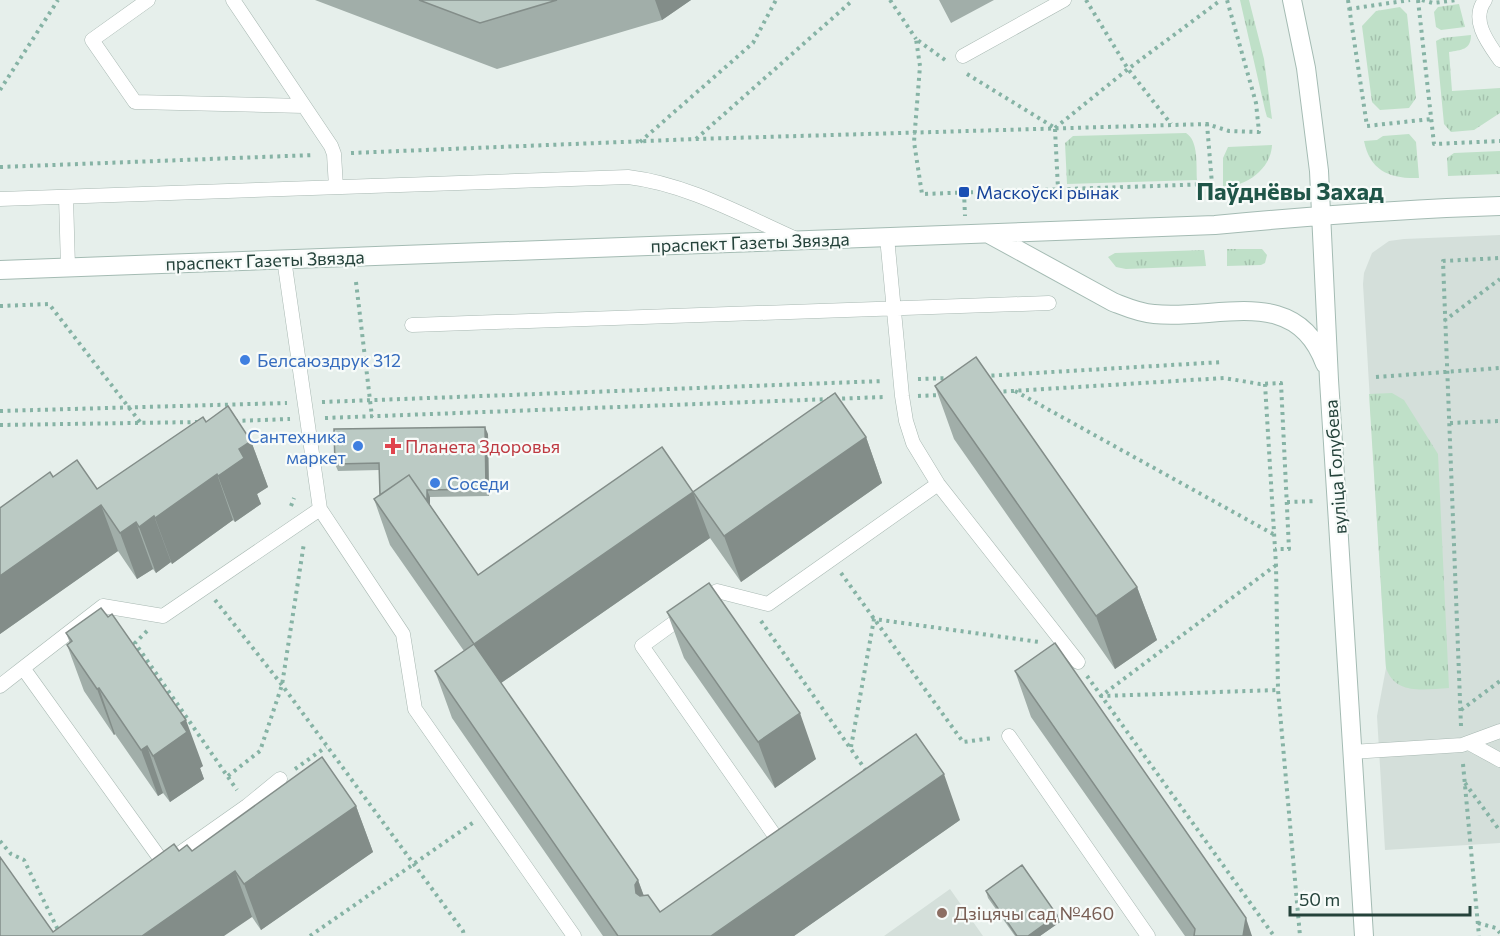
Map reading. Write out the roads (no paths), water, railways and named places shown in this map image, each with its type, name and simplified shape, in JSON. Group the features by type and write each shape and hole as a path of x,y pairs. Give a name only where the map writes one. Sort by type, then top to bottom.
{"main road":[{"name":"вуліца Голубева","path":"1292,0 1306,68 1315,130 1322,215 1329,380 1364,936"},
{"name":"праспект Газеты Звязда","path":"0,270 1215,225 1322,215 1500,206"},
{"path":"987,233 1113,302 1134,310 1154,315 1248,311 1265,312 1289,319 1308,333 1315,343 1321,353 1329,380"}],"lane":[{"path":"148,0 92,40 135,102 304,106"},
{"path":"233,0 334,154 336,187"},
{"path":"961,63 1064,0"},
{"path":"1485,0 1479,14 1484,35 1500,60"},
{"path":"0,200 628,177 693,194 797,240"},
{"path":"66,197 68,267"},
{"path":"887,237 902,396 906,421 914,443 938,484 1078,662"},
{"path":"284,259 307,419 314,513 403,634 415,709 574,936"},
{"path":"412,325 1048,303"},
{"path":"782,846 642,646 717,591 768,604 938,484"},
{"path":"0,686 103,606 163,616 314,513"},
{"path":"24,668 164,864"},
{"path":"1351,752 1466,744 1500,731"},
{"path":"1009,736 1148,936"},
{"path":"1466,744 1500,760"},
{"path":"145,877 247,806 280,779"}],"place":[{"name":"Маскоўскі рынак","path":"964,192"},
{"name":"Белсаюздрук 312","path":"245,360"},
{"name":"Сантехника маркет","path":"358,446"},
{"name":"Планета Здоровья","path":"393,446"},
{"name":"Соседи","path":"435,483"},
{"name":"Дзіцячы сад №460","path":"942,913"}],"district":[{"name":"Паўднёвы Захад","path":"1290,190"}]}
